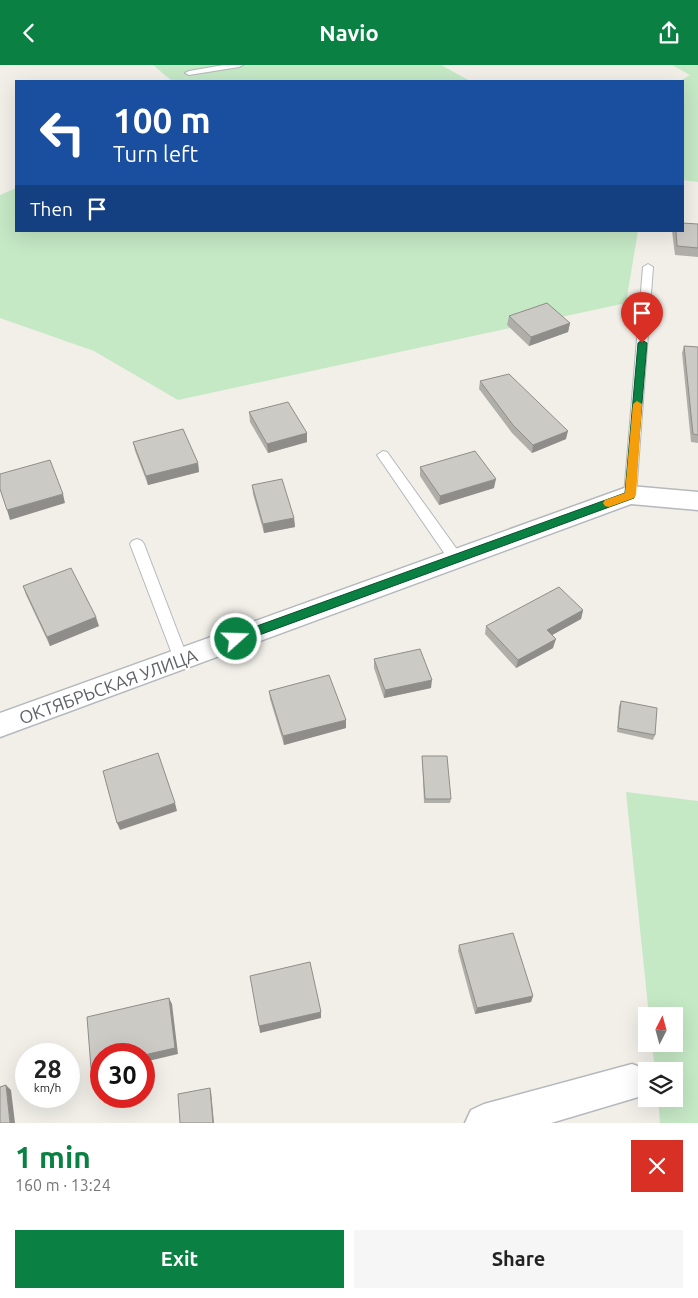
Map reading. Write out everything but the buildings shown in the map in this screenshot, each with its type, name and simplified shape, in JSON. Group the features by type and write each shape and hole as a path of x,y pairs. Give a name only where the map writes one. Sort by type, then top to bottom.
{"street":[{"name":"ОКТЯБРЬСКАЯ УЛИЦА","path":"0,725 630,495 698,501"},
{"path":"484,1123 632,1082"}],"lane":[{"path":"189,73 239,65"},
{"path":"630,495 648,267"},
{"path":"383,455 456,559"},
{"path":"137,544 181,659"}],"green space":[{"path":"153,65 441,65 468,80 171,80"},
{"path":"672,65 698,65 698,182 684,180 684,80 682,80 690,75"},
{"path":"15,188 15,232 638,232 626,303 178,400 94,351 0,318 0,195"},
{"path":"626,792 698,801 698,1123 660,1123 659,1107 683,1107 683,1062 654,1062 653,1053 683,1052 683,1007 648,1007"}],"slow traffic":[{"path":"609,503 630,495 637,404"}],"route":[{"path":"236,639 630,495 642,343"}]}
